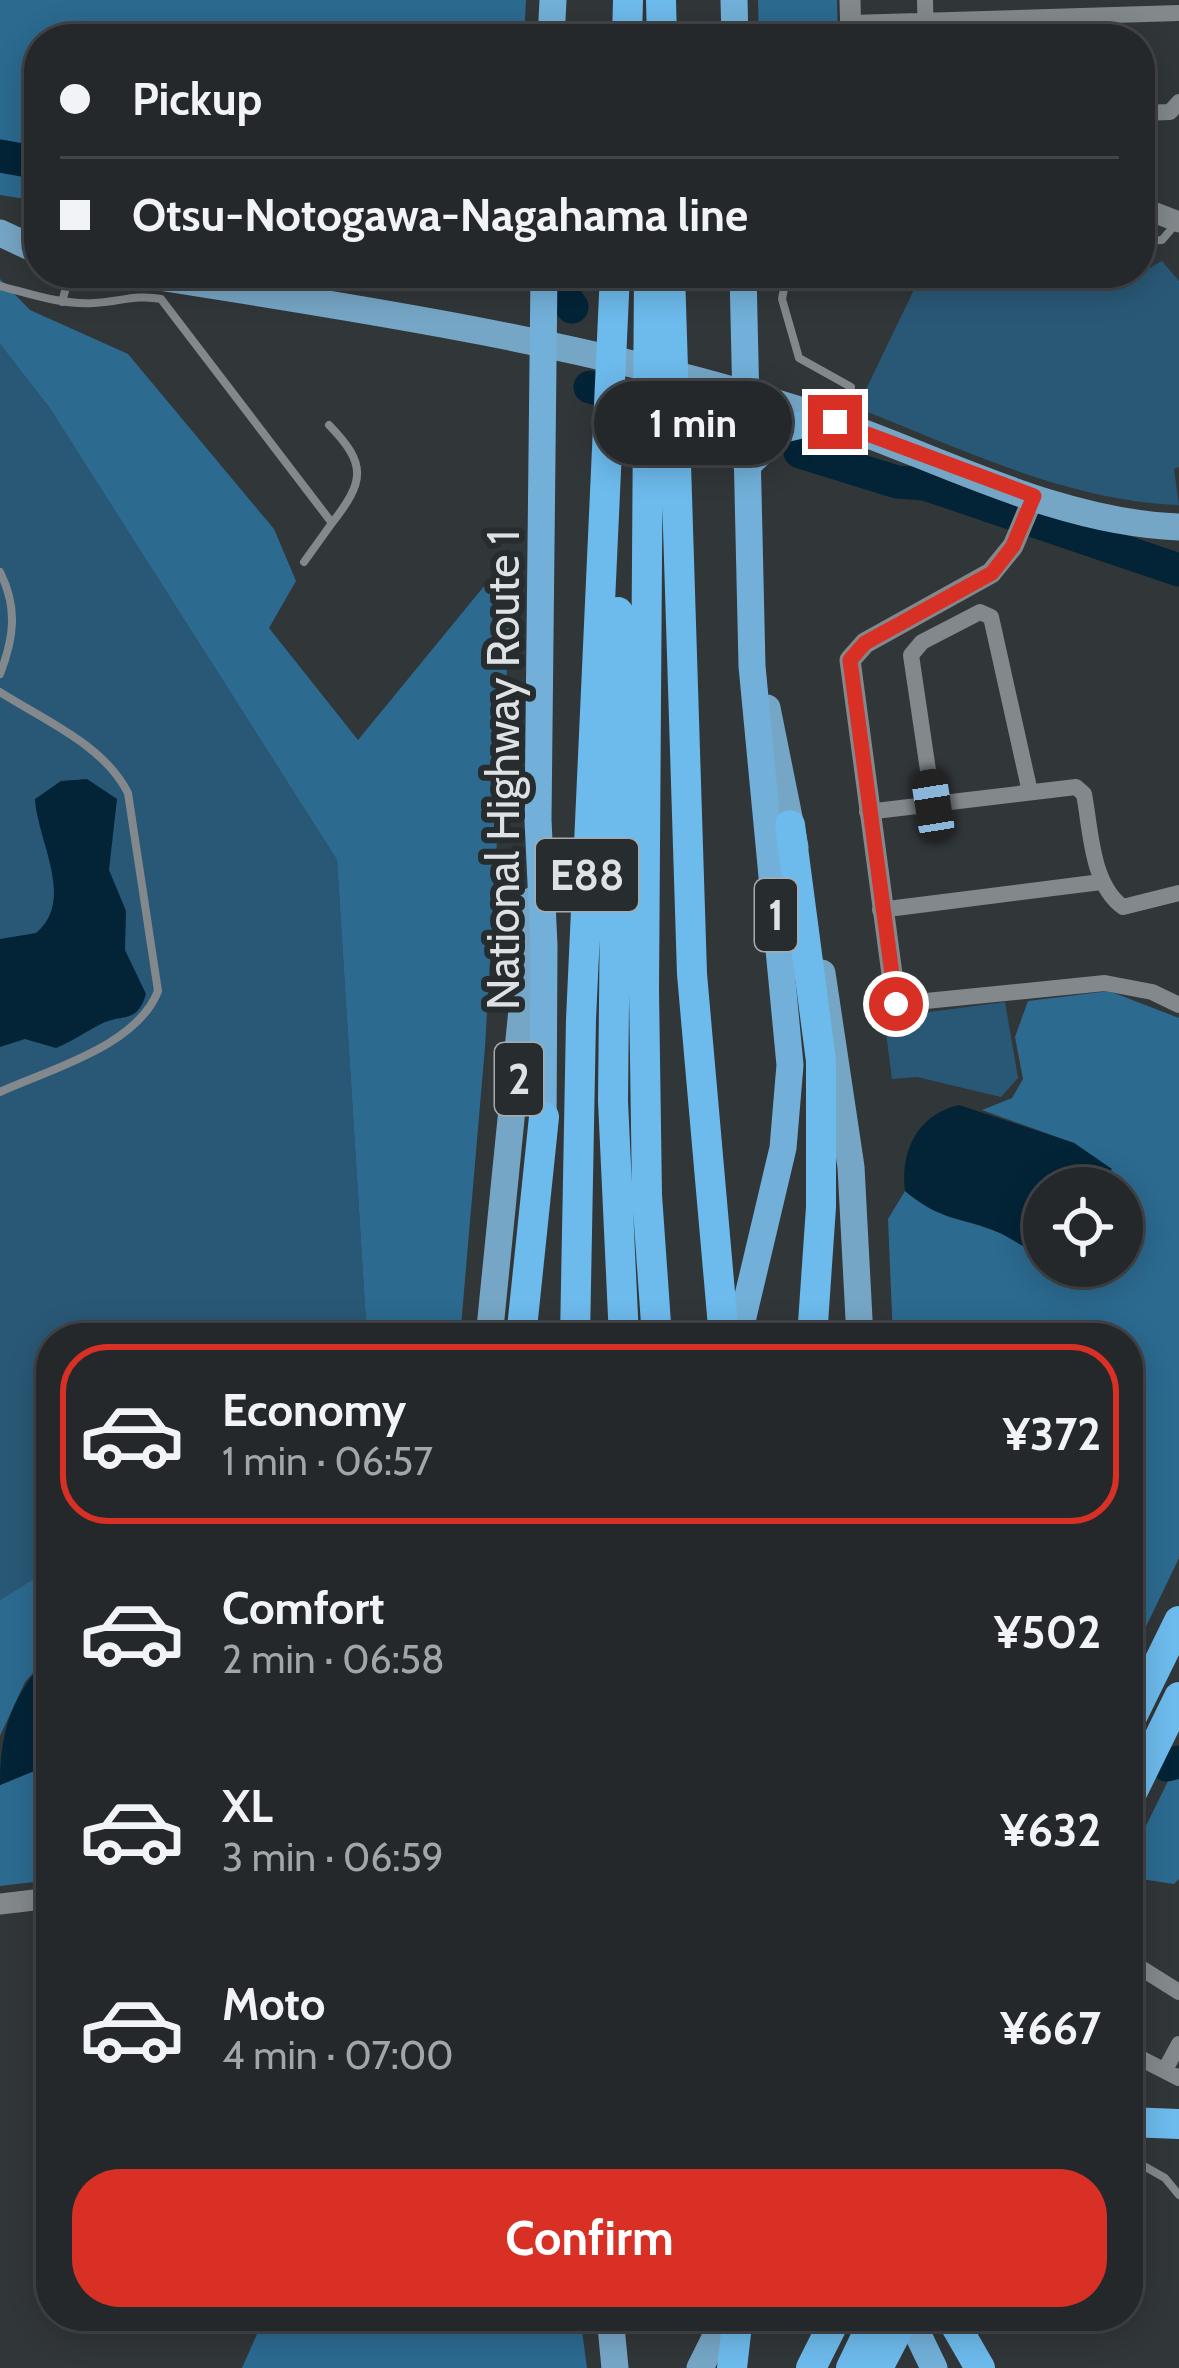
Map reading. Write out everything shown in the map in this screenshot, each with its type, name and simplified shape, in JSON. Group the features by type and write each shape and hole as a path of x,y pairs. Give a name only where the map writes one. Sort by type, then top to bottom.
{"highway":[{"name":"National Highway Route 1","path":"537,1323 544,1117 538,820 544,288"},
{"path":"621,288 639,337"},
{"name":"E88","path":"628,288 639,337"},
{"name":"E88","path":"623,1323 612,1038 639,337 647,288"},
{"name":"E88","path":"639,337 663,288"},
{"name":"1","path":"742,288 747,557 758,758 790,1065 783,1148 742,1323"},
{"name":"E88","path":"575,1323 581,1020 637,419"},
{"name":"E88","path":"637,419 644,1057 656,1323"},
{"name":"E88","path":"637,419 723,1323"},
{"path":"747,466 784,429 831,421"},
{"path":"790,825 820,1061 821,1207 813,1323"},
{"path":"523,1323 544,1117"},
{"path":"1143,1694 1179,1621"},
{"path":"1143,1770 1179,1697"},
{"path":"1143,2123 1179,2124"},
{"path":"717,2367 728,2331"},
{"path":"811,2368 830,2331"},
{"path":"850,2368 869,2331"},
{"path":"884,2331 902,2368"},
{"path":"878,2368 899,2331"},
{"path":"915,2331 934,2368"},
{"path":"959,2331 980,2368"}],"main road":[{"path":"223,288 544,342 831,421 1028,509 1179,527"},
{"path":"747,557 758,652 842,1091 857,1239 860,1323"},
{"name":"2","path":"491,1323 522,1051 538,820"},
{"path":"611,2331 615,2368"}],"street":[{"path":"953,24 1022,9 1120,8 1179,14"},
{"path":"1028,509 992,573 865,643 850,660 896,1004 1105,983 1152,992 1179,1005"},
{"path":"933,805 911,655 922,642 980,611 991,617 1030,792"},
{"path":"867,812 1076,787 1084,794 1101,882 1123,907 1179,893"},
{"path":"880,910 1101,882"},
{"path":"0,1904 36,1900"},
{"path":"1143,1969 1179,1992"},
{"path":"1143,2060 1172,2074 1179,2044"}],"lane":[{"path":"1155,241 1162,241 1178,221"},
{"path":"0,286 62,302 160,298 332,523"},
{"path":"62,302 66,288"},
{"path":"784,288 782,298 799,358 851,387 831,421"},
{"path":"304,562 355,494 358,470 353,450 329,424"},
{"path":"0,572 12,596 13,640 0,674"},
{"path":"0,692 100,756 119,774 128,793 137,882 158,991 151,1010 111,1040 0,1092"},
{"path":"1143,2166 1165,2178 1179,2195"}],"shaded area":[{"path":"0,0 526,0 525,24 24,24 24,199 0,195"},
{"path":"758,0 837,0 838,24 759,24"},
{"path":"1162,261 1179,281 1179,467 1174,469 1179,505 1096,494 1055,483 857,408 915,288 1155,288 1155,265"},
{"path":"0,279 30,310 128,354 274,529 296,581 269,628 358,740 485,585 512,582 485,1047 461,1323 366,1323 337,860 49,407 0,344"},
{"path":"0,344 49,407 337,860 366,1323 36,1323 36,1577 0,1600"},
{"path":"87,779 117,799 109,870 126,911 125,950 146,994 133,1014 101,1024 56,1048 25,1039 0,1047 0,939 36,933 53,904 51,869 35,799 61,781"},
{"path":"1109,991 1179,1018 1179,1558 1143,1633 1143,1323 892,1323 888,1219 905,1191 940,1212 1023,1245 1023,1287 1143,1287 1143,1167 1108,1167 1074,1143 982,1110 1012,1098 1023,1079 1015,1037 1028,1001"},
{"path":"1005,1002 1018,1078 1001,1097 917,1077 892,1079 884,1018"},
{"path":"959,1105 1074,1143 1109,1167 1023,1167 1023,1245 941,1214 905,1191 906,1162 915,1136 945,1110"},
{"path":"36,1577 36,1670 25,1682 0,1736 0,1600"},
{"path":"36,1672 36,1770 0,1785 6,1730"},
{"path":"1179,1759 1179,1879 1174,1884 1143,1879 1143,1832"},
{"path":"36,1770 36,1882 0,1886 0,1785"},
{"path":"258,2331 582,2331 587,2368 242,2368"}],"waterway":[{"path":"0,156 24,160"},
{"path":"558,288 572,307"},
{"path":"590,387 710,418"},
{"path":"800,452 897,482 925,484 1179,570"},
{"path":"1167,1765 1179,1762"}],"route":[{"path":"835,422 1034,496 1013,546 992,573 865,643 850,660 891,996 896,1004"}]}
